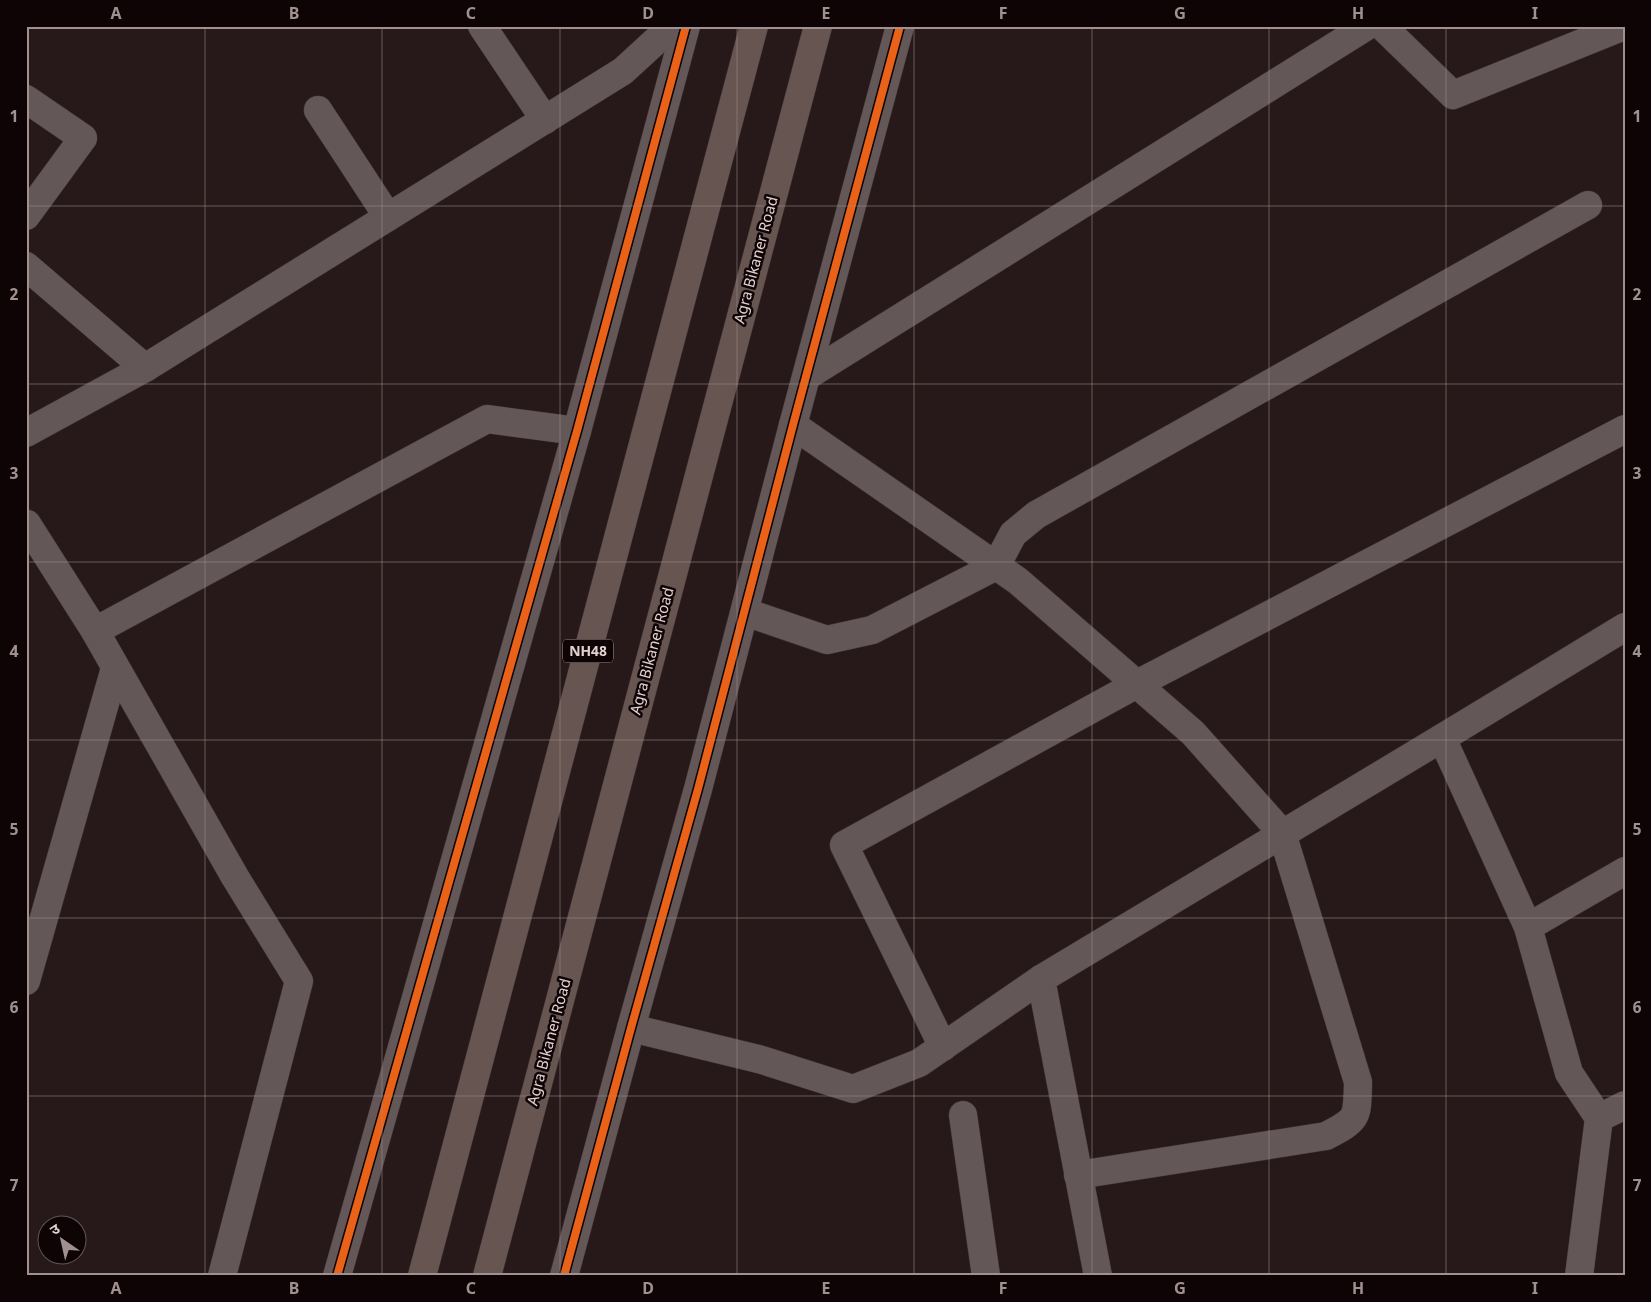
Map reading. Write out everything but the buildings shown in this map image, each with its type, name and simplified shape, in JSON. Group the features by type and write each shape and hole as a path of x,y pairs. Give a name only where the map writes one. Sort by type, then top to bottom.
{"highway":[{"name":"NH48","path":"422,1276 754,26"},
{"name":"Agra Bikaner Road","path":"487,1276 818,26"}],"street":[{"path":"482,26 545,120"},
{"path":"26,433 145,368 623,71 672,26"},
{"path":"337,1276 577,431 686,26"},
{"path":"564,1276 698,789 900,26"},
{"path":"807,376 1367,26"},
{"path":"1382,26 1453,94 1624,26"},
{"path":"26,216 82,138 29,104"},
{"path":"318,110 388,217"},
{"path":"745,612 827,640 872,630 996,566 1013,534 1036,515 1588,205"},
{"path":"26,266 145,368"},
{"path":"94,631 488,419 577,431"},
{"path":"793,425 1018,581 1193,733 1282,833 1358,1082 1357,1112 1347,1125 1326,1136 1078,1175"},
{"path":"943,1047 844,845 1137,684 1625,429"},
{"path":"26,525 94,631 235,876 299,981 222,1276"},
{"path":"631,1028 762,1060 853,1089 919,1064 1040,979 1625,626"},
{"path":"26,981 115,668"},
{"path":"1442,738 1528,927 1569,1073 1599,1118 1579,1276"},
{"path":"1528,927 1625,871"},
{"path":"1040,979 1098,1276"},
{"path":"1599,1118 1625,1105"},
{"path":"962,1116 986,1276"}],"cycle path":[{"path":"337,1276 577,431 686,26"},
{"path":"564,1276 698,789 900,26"}]}
